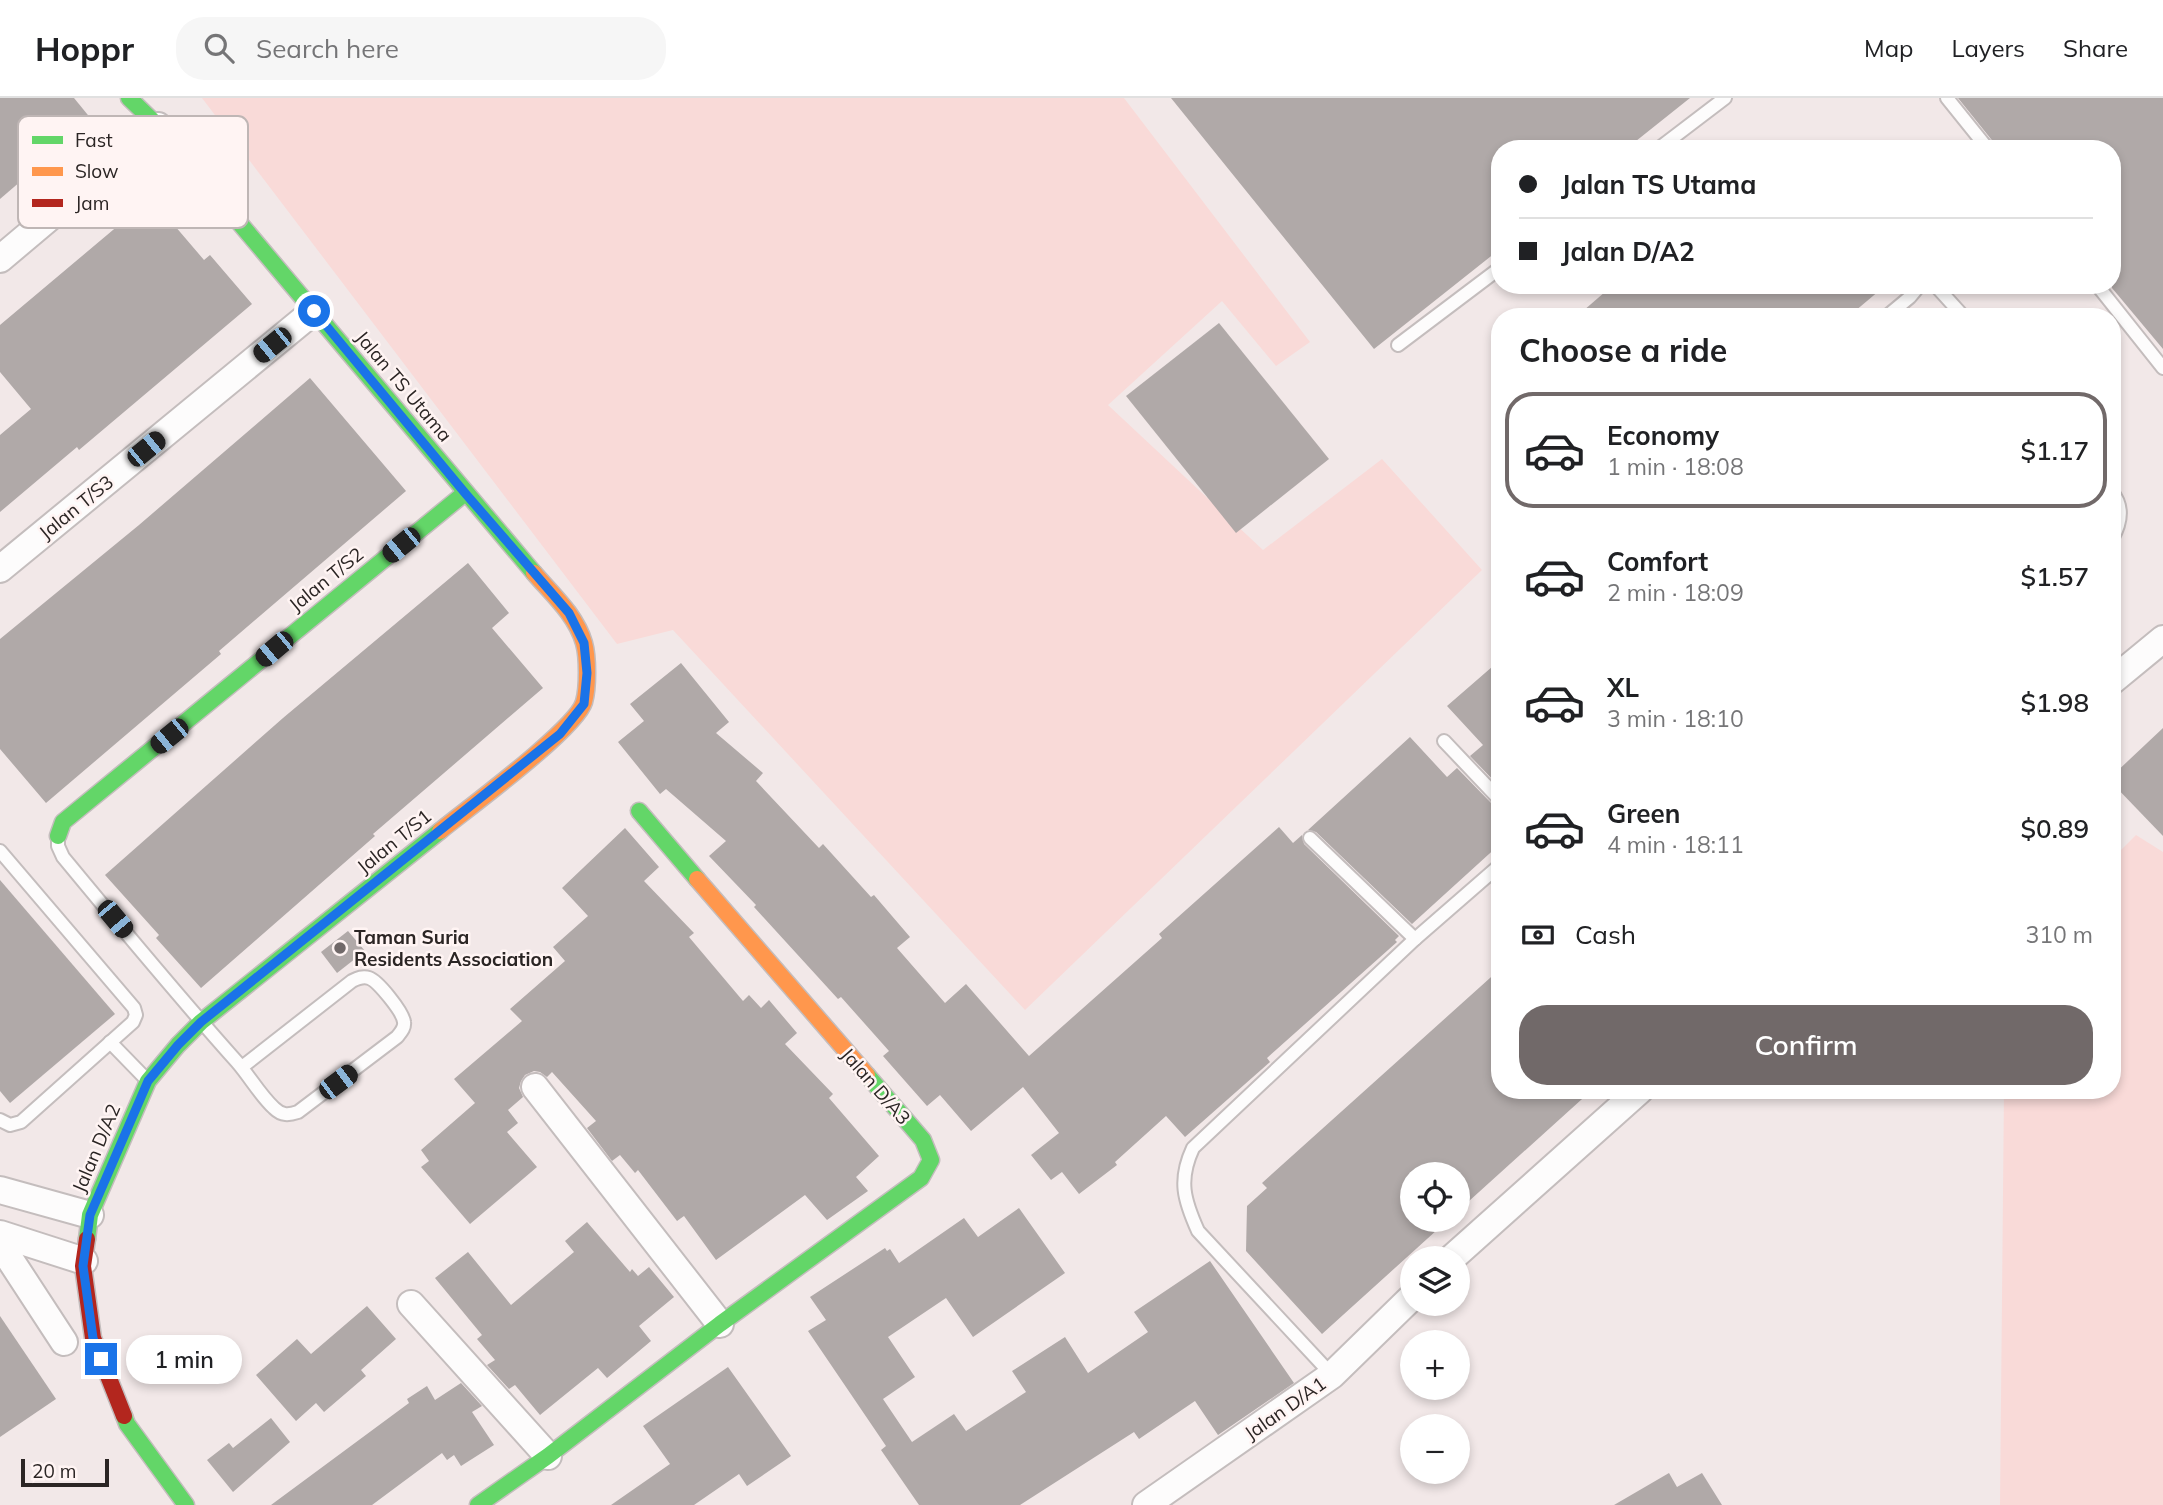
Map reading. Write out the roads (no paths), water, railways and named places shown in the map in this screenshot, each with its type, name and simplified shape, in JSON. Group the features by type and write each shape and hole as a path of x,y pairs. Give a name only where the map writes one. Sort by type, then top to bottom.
{"street":[{"name":"Jalan TS Utama","path":"129,98 148,116"},
{"path":"0,259 37,228"},
{"name":"Jalan TS Utama","path":"244,228 569,613 584,643"},
{"name":"Jalan T/S3","path":"0,569 314,311"},
{"name":"Jalan T/S2","path":"58,835 63,822 465,493"},
{"path":"2121,674 2163,639"},
{"name":"Jalan T/S1","path":"178,1045 201,1022 560,734 584,704 587,673 584,643"},
{"name":"Jalan D/A3","path":"478,1505 548,1456 720,1324 921,1178 931,1160 923,1140 639,811"},
{"name":"Jalan D/A2","path":"178,1045 148,1081 90,1215 83,1266 93,1338 127,1424 186,1505"},
{"path":"535,1087 720,1324"},
{"path":"1465,1246 1630,1099"},
{"path":"0,1190 90,1215"},
{"path":"0,1234 84,1261"},
{"path":"0,1244 64,1342"},
{"path":"411,1304 548,1456"},
{"name":"Jalan D/A1","path":"1146,1505 1332,1375 1400,1309"}],"lane":[{"path":"1670,140 1725,98"},
{"path":"1947,98 1981,140"},
{"path":"1398,345 1491,275"},
{"path":"1897,308 1912,294"},
{"path":"1943,294 1956,308"},
{"path":"2104,294 2115,308"},
{"path":"2121,315 2163,368"},
{"path":"1444,741 1491,791"},
{"path":"58,835 58,846 63,857 281,1114 298,1112 397,1037 403,1030 404,1021 401,1012 377,983 361,977 352,981 242,1068"},
{"path":"1310,838 1415,939"},
{"path":"0,851 134,1008 136,1015 133,1022 21,1122 10,1125 0,1120"},
{"path":"1332,1375 1198,1231 1189,1213 1183,1188 1185,1165 1193,1149 1415,939 1491,872"},
{"path":"110,1042 148,1081"}],"place":[{"name":"Taman Suria Residents Association","path":"340,948"}]}
